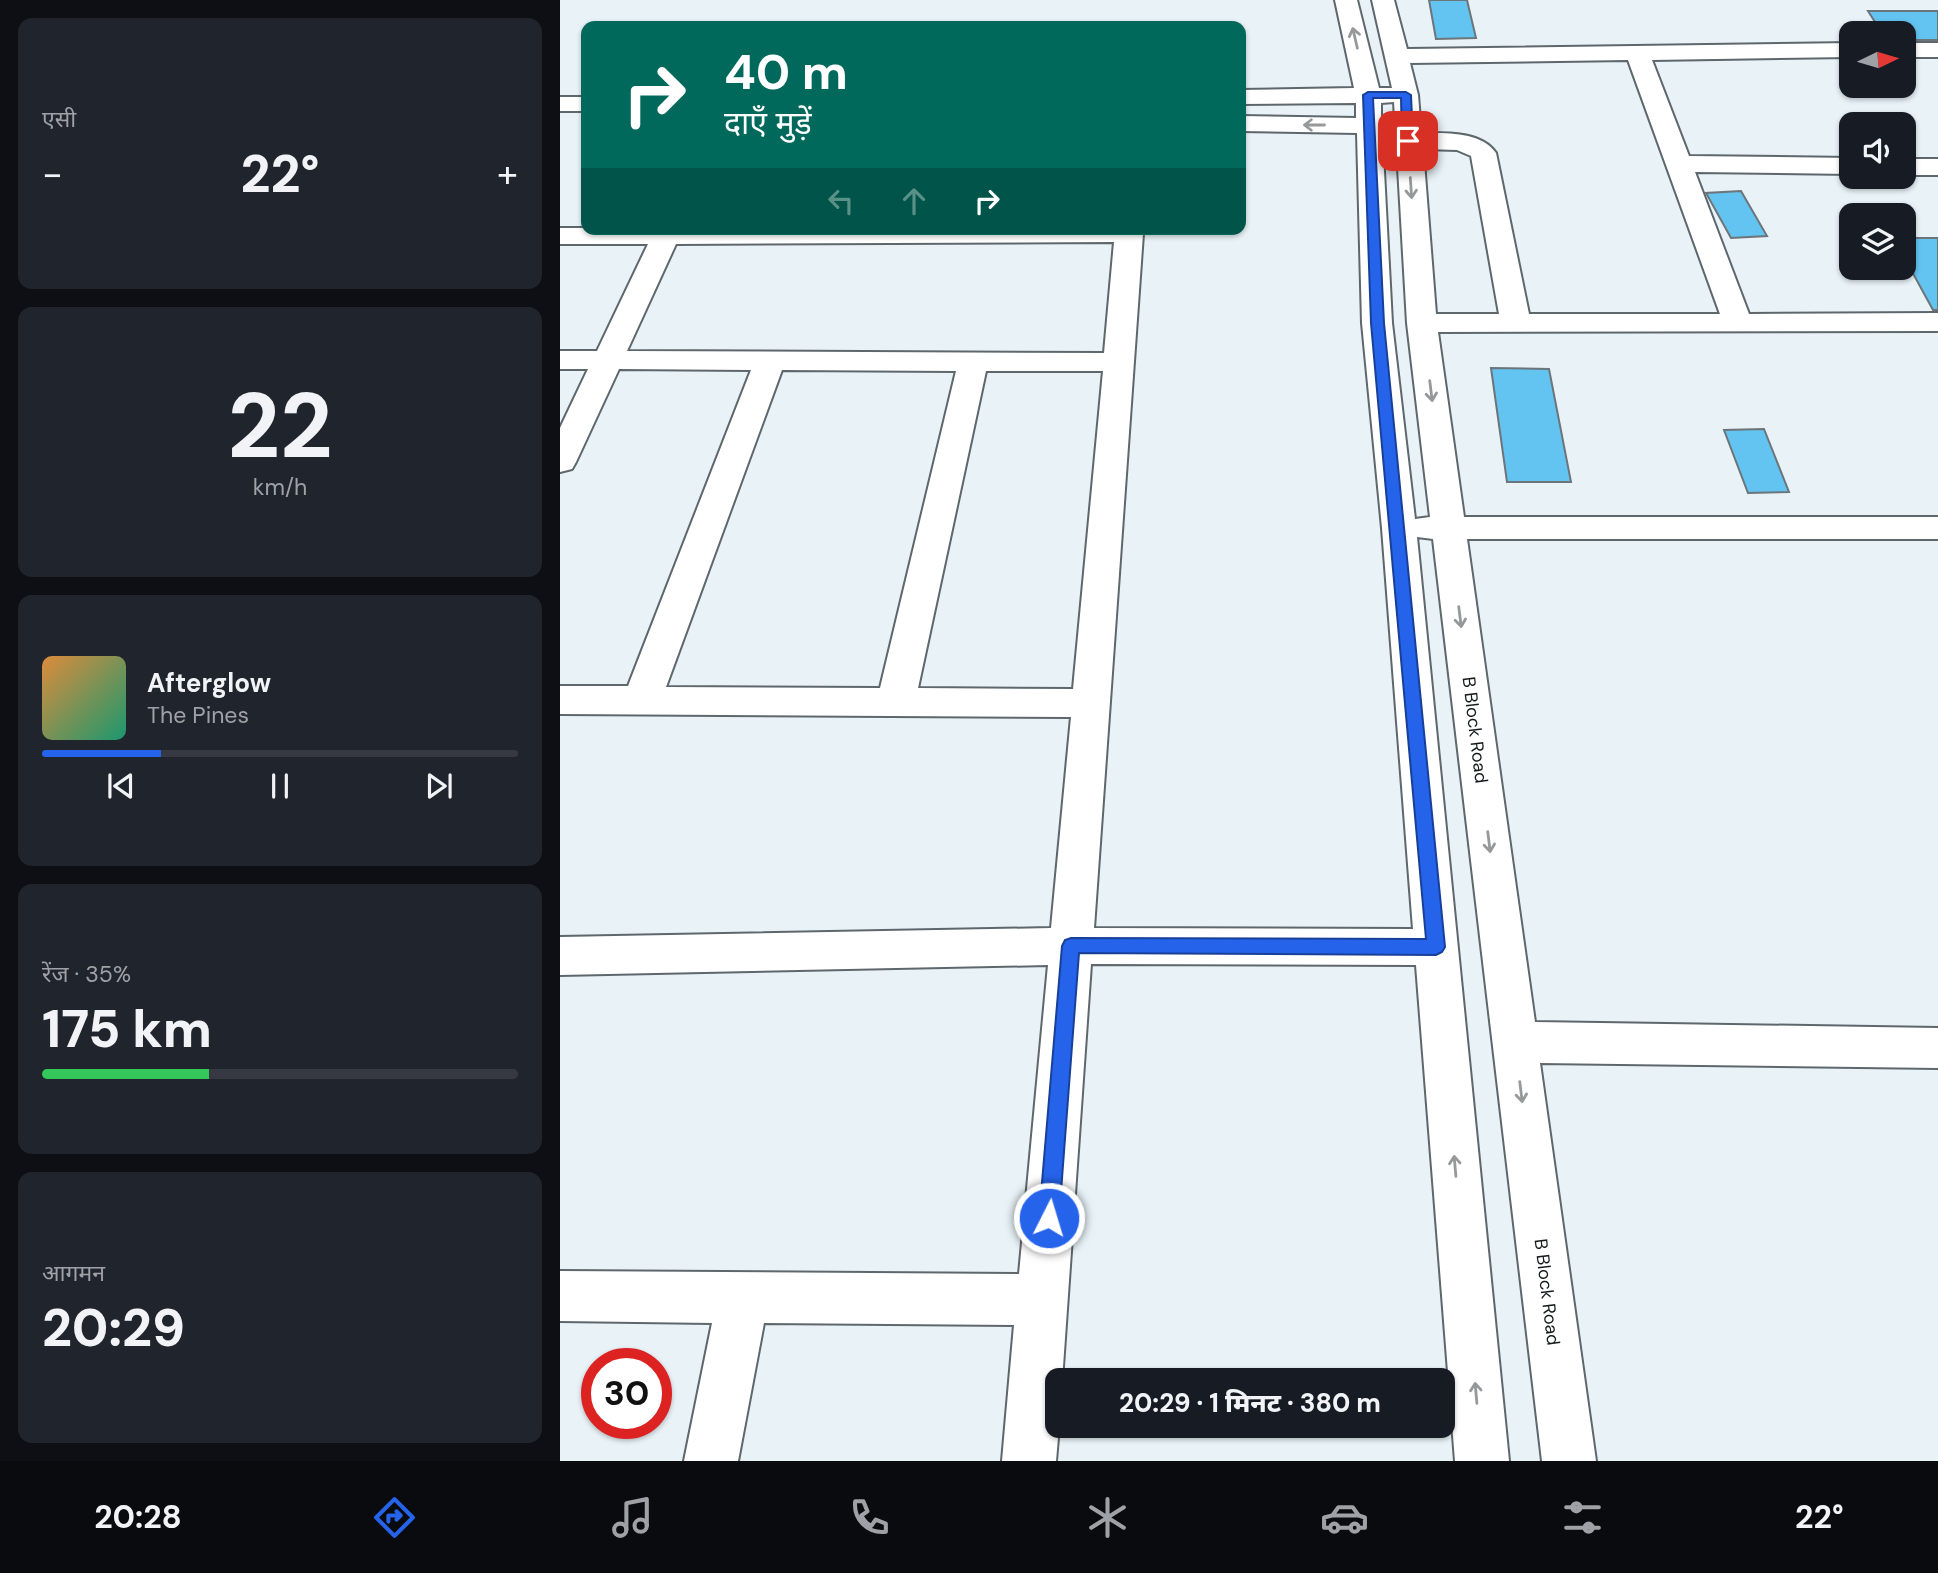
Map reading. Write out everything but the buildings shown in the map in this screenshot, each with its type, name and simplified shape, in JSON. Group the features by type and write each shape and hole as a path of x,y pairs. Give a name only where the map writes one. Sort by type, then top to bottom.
{"street":[{"path":"1346,0 1368,110 1377,323 1482,1461"},
{"name":"B Block Road","path":"1383,0 1406,95 1422,323 1569,1461"},
{"path":"1398,56 1839,50"},
{"path":"1916,50 1938,50"},
{"path":"1637,52 1738,322"},
{"path":"1246,123 1368,110 1406,95"},
{"path":"1246,98 1368,110 1407,134 1476,147 1483,153 1516,324"},
{"path":"560,104 581,104"},
{"path":"560,121 581,121"},
{"path":"1679,164 1839,166"},
{"path":"1916,167 1938,167"},
{"path":"560,236 587,235"},
{"path":"560,462 666,235"},
{"path":"1029,1461 1129,235"},
{"path":"1422,323 1938,322"},
{"path":"560,360 1119,362"},
{"path":"642,701 769,361"},
{"path":"896,702 973,362"},
{"path":"1398,528 1938,528"},
{"path":"560,700 1091,703"},
{"path":"560,956 1071,946 1436,947"},
{"path":"1515,1042 1938,1048"},
{"path":"560,1296 1042,1300"},
{"path":"711,1461 743,1297"}],"route":[{"path":"1049,1218 1071,946 1436,947 1401,554 1377,323 1368,95 1406,95 1408,141"}]}
